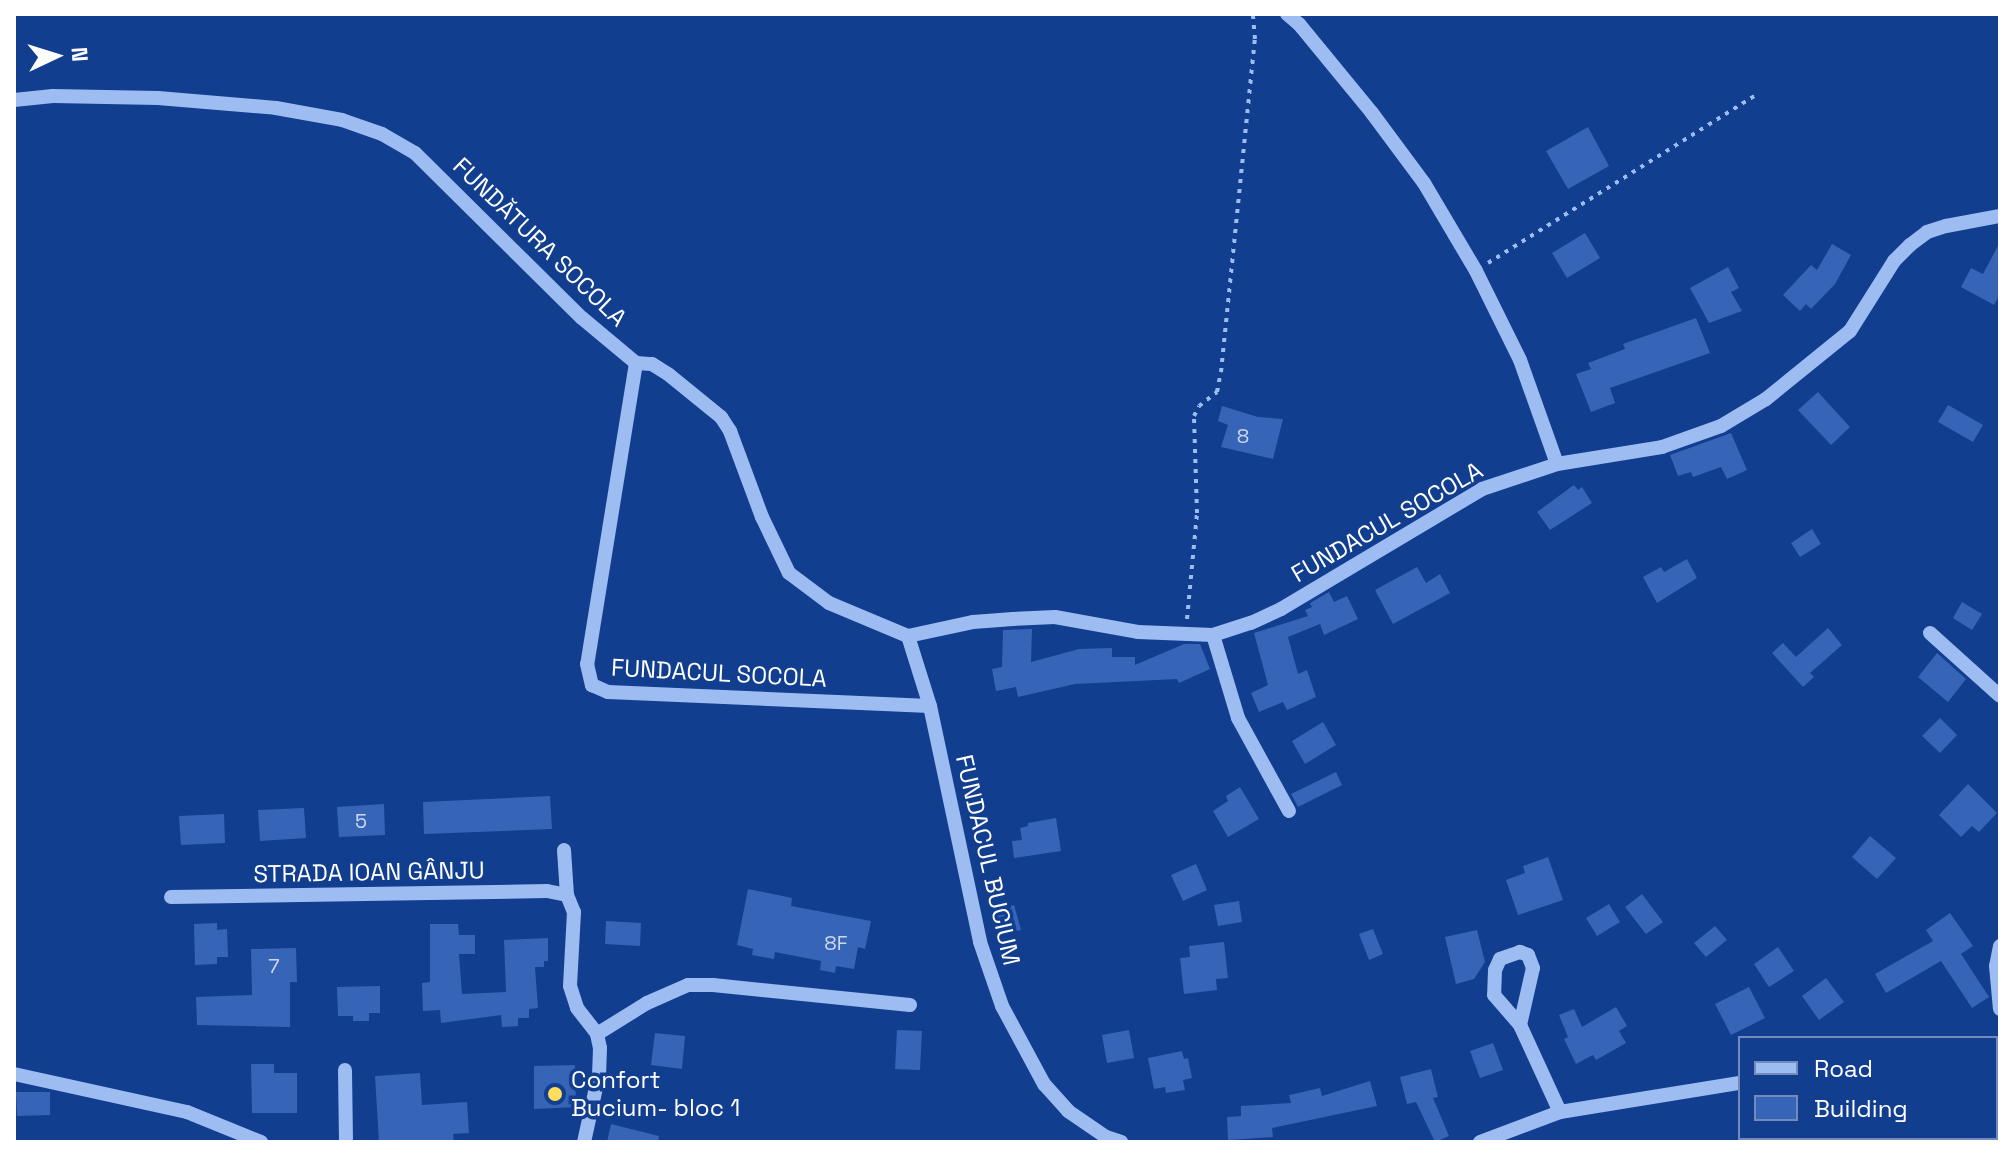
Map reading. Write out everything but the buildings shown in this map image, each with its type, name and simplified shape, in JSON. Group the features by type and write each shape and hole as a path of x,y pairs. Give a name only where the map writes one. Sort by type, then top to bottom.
{"street":[{"path":"1287,14 1299,24 1372,113 1424,183 1476,271 1520,360 1557,464"},
{"name":"FUNDĂTURA SOCOLA","path":"14,100 53,96 158,98 276,108 342,120 382,134 415,153 582,318 636,363 652,364 668,374 721,417 730,431 762,517 789,573 829,603 908,636"},
{"name":"FUNDACUL SOCOLA","path":"908,636 973,622 1055,617 1138,632 1213,635 1281,609 1482,489 1557,464 1662,447 1721,426 1766,399 1850,331 1894,261 1927,232 2000,216"},
{"name":"FUNDACUL SOCOLA","path":"636,363 587,664 592,685 608,692 930,706"},
{"path":"1930,633 2000,696"},
{"path":"1213,635 1238,718 1289,811"},
{"name":"FUNDACUL BUCIUM","path":"908,636 930,706 980,942 1002,1006 1044,1084 1068,1111 1106,1137 1121,1142"},
{"path":"564,850 567,895 574,912 570,986 577,1008 597,1034 599,1074 584,1142"},
{"name":"STRADA IOAN GÂNJU","path":"171,897 547,891 567,895"},
{"path":"2000,946 2000,1009"},
{"path":"1520,1025 1533,968 1528,955 1520,952 1500,959 1493,982 1494,995 1520,1025 1560,1112"},
{"path":"597,1034 670,991 688,985 910,1005"},
{"path":"345,1070 346,1142"},
{"path":"14,1074 187,1112 261,1142"},
{"path":"1480,1142 1560,1112 1738,1083"}],"path":[{"path":"1186,633 1197,513 1194,416 1199,406 1217,392 1221,372 1255,39 1253,14"},
{"path":"1476,271 1756,95"}],"place":[{"name":"Confort Bucium- bloc 1","path":"555,1094"}]}
